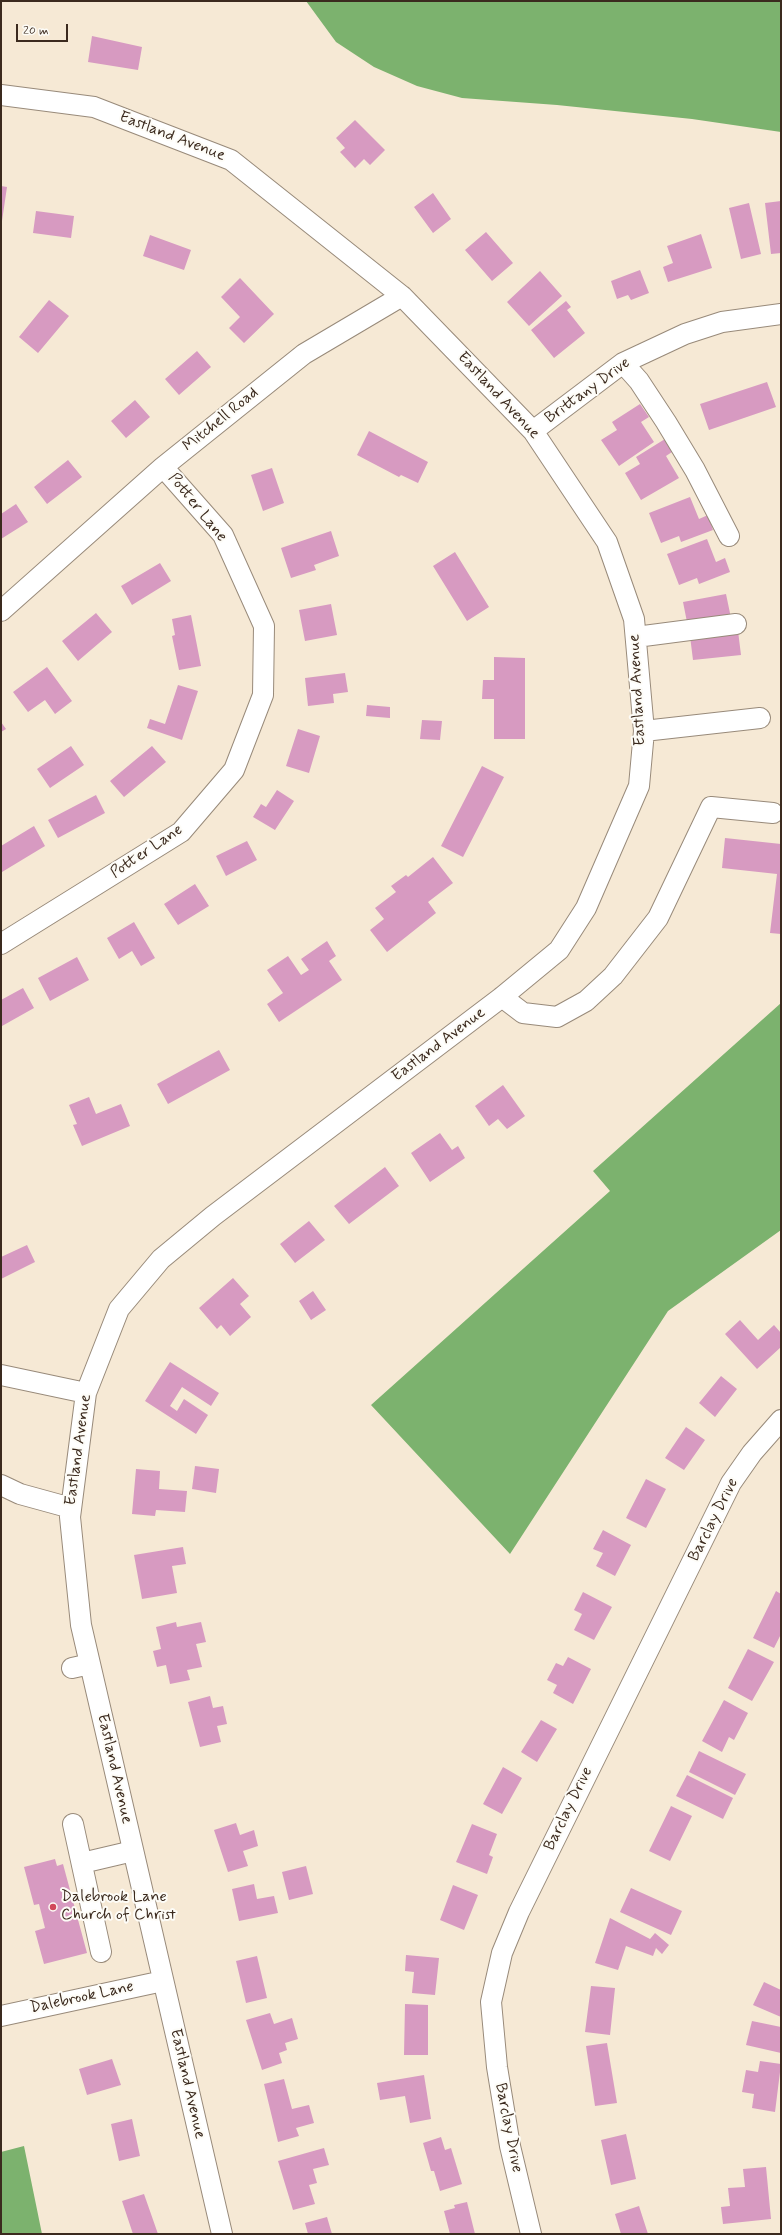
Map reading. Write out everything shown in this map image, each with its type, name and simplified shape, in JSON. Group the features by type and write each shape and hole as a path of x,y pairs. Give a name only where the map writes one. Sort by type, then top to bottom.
{"street":[{"name":"Eastland Avenue","path":"1,95 94,107 231,160 402,296 534,431 607,542 634,619 636,637 644,730 639,786 586,908 559,950 502,997 219,1211 161,1258 119,1309 86,1393 70,1517 81,1625 81,1666 133,1851 222,2234"},
{"name":"Mitchell Road","path":"1,611 163,467 304,354 402,296"},
{"name":"Brittany Drive","path":"534,431 623,363 685,334 722,322 781,314"},
{"path":"623,363 639,381 666,422 695,470 729,536"},
{"name":"Potter Lane","path":"1,944 181,832 234,770 263,695 264,626 223,535 163,467"},
{"path":"636,637 736,624"},
{"path":"644,730 760,718"},
{"path":"502,997 523,1013 557,1017 586,1001 613,976 658,918 711,807 774,813"},
{"path":"1,1376 86,1393"},
{"name":"Barclay Drive","path":"531,2234 510,2146 497,2067 491,2002 502,1953 519,1912 731,1483 752,1453 781,1420"},
{"path":"1,1485 20,1494 71,1508"},
{"path":"73,1824 101,1952"},
{"path":"82,1863 133,1851"},
{"name":"Dalebrook Lane","path":"1,2016 163,1981"}],"green space":[{"path":"306,1 781,1 781,132 692,119 557,105 462,98 417,86 374,67 336,42"},
{"path":"781,1003 781,1230 668,1311 510,1554 371,1405 610,1191 593,1171"},
{"path":"24,2146 42,2234 1,2234 1,2152"}],"building":[{"path":"92,36 142,47 138,70 88,62"},
{"path":"355,120 385,150 370,165 364,159 355,168 340,152 345,148 336,138"},
{"path":"1,186 7,187 2,221 1,221"},
{"path":"433,193 451,219 433,233 414,207"},
{"path":"781,201 781,253 771,254 765,203"},
{"path":"749,203 761,254 741,259 729,208"},
{"path":"36,211 74,216 71,238 33,233"},
{"path":"486,232 513,263 492,281 465,250"},
{"path":"701,234 712,268 668,282 663,267 673,263 667,246"},
{"path":"150,235 191,250 184,270 143,256"},
{"path":"640,270 649,293 631,300 628,295 617,299 611,281"},
{"path":"540,271 562,296 529,326 507,302"},
{"path":"240,278 274,314 244,343 229,328 240,317 221,297"},
{"path":"49,300 69,316 38,353 19,337"},
{"path":"566,301 571,307 567,310 585,333 554,358 531,330"},
{"path":"197,351 211,367 179,395 165,379"},
{"path":"767,382 776,407 709,430 700,404"},
{"path":"135,400 150,417 126,438 111,421"},
{"path":"640,404 649,417 641,422 654,442 619,466 601,440 617,430 612,422"},
{"path":"369,431 428,462 418,483 401,475 399,477 357,455"},
{"path":"665,439 672,452 666,456 679,478 641,500 625,473 640,464 636,457"},
{"path":"68,460 82,477 47,504 34,487"},
{"path":"272,468 284,503 263,511 251,475"},
{"path":"690,497 699,519 708,515 713,530 681,542 679,536 661,543 649,513"},
{"path":"16,504 28,522 1,539 1,514"},
{"path":"331,531 339,556 314,565 316,570 291,578 281,548"},
{"path":"707,539 716,562 725,558 730,572 699,584 697,578 679,585 667,554"},
{"path":"455,552 489,607 467,621 433,566"},
{"path":"160,563 171,581 132,605 121,586"},
{"path":"726,594 731,618 688,627 683,602"},
{"path":"331,604 337,635 305,641 299,610"},
{"path":"96,613 112,632 78,661 62,641"},
{"path":"191,615 201,666 179,670 172,636 175,635 172,619"},
{"path":"738,631 741,655 693,660 690,636"},
{"path":"494,657 525,658 525,739 494,739 494,699 482,699 483,680 494,680"},
{"path":"47,667 72,701 55,714 45,700 28,712 13,692"},
{"path":"345,673 348,692 333,694 334,703 308,706 305,678"},
{"path":"178,685 198,691 182,740 147,728 150,719 165,724"},
{"path":"367,705 390,707 390,718 366,716"},
{"path":"422,720 442,721 440,740 420,739"},
{"path":"1,722 6,729 1,732"},
{"path":"298,729 320,736 309,773 286,766"},
{"path":"71,746 84,765 50,788 37,769"},
{"path":"152,746 166,762 124,797 110,781"},
{"path":"482,766 504,777 463,857 441,846"},
{"path":"277,790 294,801 275,830 253,817 261,804 266,807"},
{"path":"96,795 105,813 58,838 48,820"},
{"path":"34,826 45,846 2,872 1,846"},
{"path":"725,838 781,844 781,934 770,933 777,874 722,868"},
{"path":"247,841 257,860 226,876 216,856"},
{"path":"433,857 453,883 428,902 436,913 387,952 370,930 384,919 375,908 396,892 391,886 406,875 408,877"},
{"path":"195,884 209,906 178,925 164,904"},
{"path":"134,922 155,958 141,966 132,951 119,959 107,938"},
{"path":"327,941 336,956 329,961 342,980 279,1022 267,1004 283,993 267,970 288,956 301,975 309,970 301,959"},
{"path":"77,957 89,980 50,1001 38,978"},
{"path":"23,988 34,1008 2,1026 1,1000"},
{"path":"219,1050 230,1070 168,1104 157,1084"},
{"path":"503,1085 525,1116 507,1129 498,1119 489,1126 475,1106"},
{"path":"89,1097 96,1114 121,1104 130,1126 82,1146 73,1125 77,1124 69,1105"},
{"path":"440,1133 452,1150 458,1146 465,1158 430,1182 411,1153"},
{"path":"385,1167 399,1186 349,1224 334,1206"},
{"path":"309,1221 325,1240 295,1263 280,1244"},
{"path":"27,1245 35,1262 1,1279 1,1257"},
{"path":"233,1278 249,1296 240,1304 251,1317 230,1336 221,1325 217,1329 199,1308"},
{"path":"313,1291 326,1310 311,1320 299,1301"},
{"path":"740,1320 758,1340 774,1325 781,1333 781,1347 757,1369 725,1334"},
{"path":"170,1362 219,1393 211,1406 182,1387 170,1406 177,1411 184,1399 208,1415 196,1434 145,1401"},
{"path":"721,1376 737,1389 715,1417 699,1403"},
{"path":"686,1427 705,1440 684,1470 665,1458"},
{"path":"195,1466 219,1469 216,1493 192,1489"},
{"path":"136,1469 160,1471 159,1489 187,1491 185,1512 156,1510 155,1516 132,1514"},
{"path":"646,1479 666,1489 646,1528 626,1518"},
{"path":"603,1530 631,1545 615,1576 596,1566 603,1553 593,1549"},
{"path":"183,1547 186,1564 172,1566 177,1593 142,1599 134,1555"},
{"path":"776,1591 781,1594 781,1634 774,1648 753,1638"},
{"path":"583,1592 612,1607 594,1640 574,1630 582,1614 574,1610"},
{"path":"176,1622 177,1627 201,1622 206,1642 196,1644 202,1667 187,1670 190,1680 170,1684 166,1665 157,1667 153,1651 161,1649 156,1627"},
{"path":"748,1649 774,1662 752,1701 728,1688"},
{"path":"568,1657 591,1669 573,1704 553,1693 557,1685 547,1680 556,1663 563,1666"},
{"path":"210,1696 213,1708 223,1706 227,1724 217,1726 221,1742 200,1747 188,1702"},
{"path":"724,1700 748,1713 734,1740 729,1737 722,1752 702,1741"},
{"path":"541,1720 557,1729 537,1762 521,1752"},
{"path":"699,1751 746,1774 735,1795 689,1772"},
{"path":"503,1767 522,1778 502,1814 483,1804"},
{"path":"687,1775 733,1798 723,1819 676,1796"},
{"path":"671,1806 692,1816 670,1861 649,1851"},
{"path":"236,1823 240,1835 254,1830 258,1846 243,1851 248,1866 228,1872 214,1830"},
{"path":"472,1824 497,1834 489,1855 493,1857 487,1874 456,1862"},
{"path":"55,1859 57,1866 63,1864 87,1953 44,1964 35,1931 45,1928 39,1904 34,1905 24,1867"},
{"path":"306,1866 313,1894 289,1900 282,1872"},
{"path":"254,1884 257,1899 274,1896 278,1913 239,1921 232,1889"},
{"path":"453,1885 478,1895 464,1930 440,1920"},
{"path":"631,1888 682,1911 671,1935 620,1912"},
{"path":"610,1918 650,1939 655,1933 669,1945 662,1954 656,1948 653,1956 626,1946 618,1970 595,1963"},
{"path":"406,1955 439,1958 435,1995 412,1993 414,1972 405,1971"},
{"path":"257,1956 267,1998 246,2003 236,1961"},
{"path":"764,1982 781,1990 781,2017 753,2005"},
{"path":"591,1986 615,1988 610,2035 585,2032"},
{"path":"405,2004 428,2005 428,2055 404,2055"},
{"path":"270,2013 274,2024 292,2018 298,2039 285,2043 287,2050 279,2053 282,2063 262,2070 246,2020"},
{"path":"752,2021 781,2027 781,2053 746,2045"},
{"path":"607,2043 617,2103 595,2106 586,2046"},
{"path":"112,2059 121,2085 87,2095 79,2069"},
{"path":"760,2061 781,2064 775,2112 752,2108 754,2094 742,2092 746,2070 758,2072"},
{"path":"424,2075 431,2119 410,2123 405,2096 380,2100 377,2083"},
{"path":"284,2079 292,2109 309,2105 314,2123 296,2128 299,2136 278,2142 264,2084"},
{"path":"132,2119 140,2156 119,2161 111,2124"},
{"path":"626,2134 636,2179 611,2185 601,2140"},
{"path":"441,2137 445,2150 451,2148 462,2184 440,2191 434,2171 431,2171 423,2143"},
{"path":"324,2148 329,2165 313,2169 317,2183 309,2185 315,2204 293,2210 278,2161"},
{"path":"766,2167 771,2219 723,2224 721,2207 730,2206 728,2188 745,2187 743,2169"},
{"path":"144,2194 158,2234 133,2234 122,2201"},
{"path":"467,2202 475,2234 450,2234 444,2211 455,2208 454,2205"},
{"path":"639,2206 648,2234 621,2234 615,2214"},
{"path":"327,2217 332,2234 308,2234 305,2223"}],"place":[{"name":"Dalebrook Lane Church of Christ","path":"53,1907"}]}
